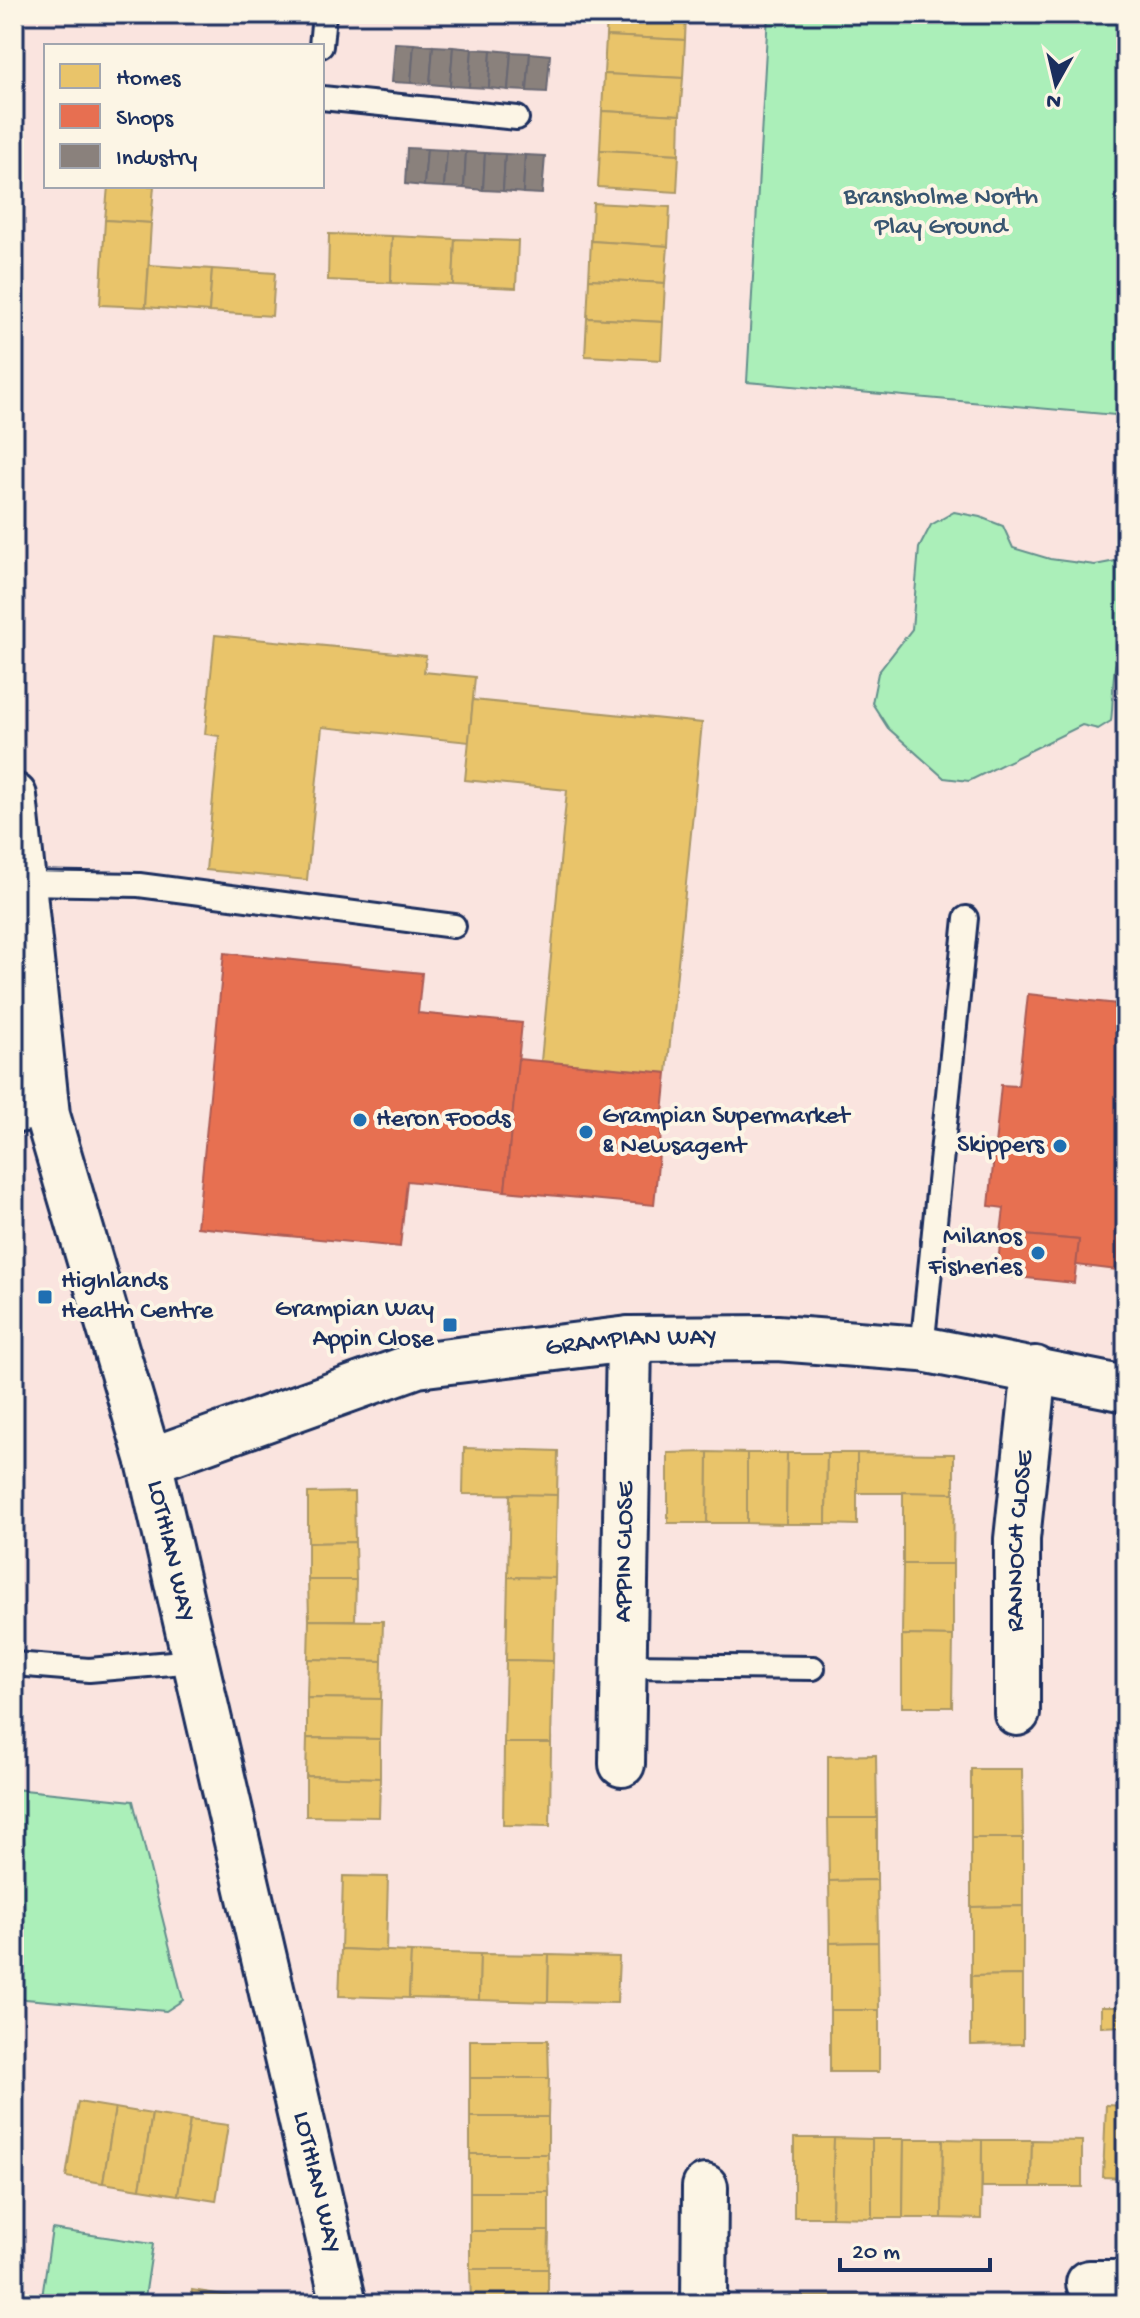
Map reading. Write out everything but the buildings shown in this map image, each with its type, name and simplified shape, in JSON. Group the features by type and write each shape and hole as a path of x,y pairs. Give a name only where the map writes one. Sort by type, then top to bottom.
{"street":[{"name":"LOTHIAN WAY","path":"14,796 23,883 23,967 30,1118 149,1461 344,2304"},
{"name":"GRAMPIAN WAY","path":"149,1461 417,1365 629,1339 777,1338 922,1349 1126,1389"},
{"name":"APPIN CLOSE","path":"622,1764 629,1339"},
{"name":"RANNOCH CLOSE","path":"1017,1713 1017,1539 1035,1369"},
{"path":"704,2304 705,2187"}],"lane":[{"path":"321,44 324,14"},
{"path":"324,98 517,118"},
{"path":"23,883 139,885 454,926"},
{"path":"922,1349 966,918"},
{"path":"14,1664 89,1670 195,1661"},
{"path":"623,1666 813,1668"}],"green space":[{"name":"Bransholme North Play Ground","path":"768,14 1126,14 1126,416 747,382"},
{"path":"954,512 1003,526 1013,548 1050,559 1095,565 1126,559 1126,638 1115,668 1111,721 1098,729 1082,725 969,781 944,778 888,728 872,703 878,673 912,629 919,548 931,525"},
{"path":"14,1789 133,1801 183,2000 166,2011 14,1998"},
{"path":"52,2229 153,2244 144,2304 41,2304"}],"place":[{"name":"Heron Foods","path":"360,1120"},
{"name":"Grampian Supermarket & Newsagent","path":"586,1132"},
{"name":"Skippers","path":"1060,1146"},
{"name":"Milanos Fisheries","path":"1038,1253"},
{"name":"Highlands Health Centre","path":"45,1297"},
{"name":"Grampian Way Appin Close","path":"450,1325"}]}
